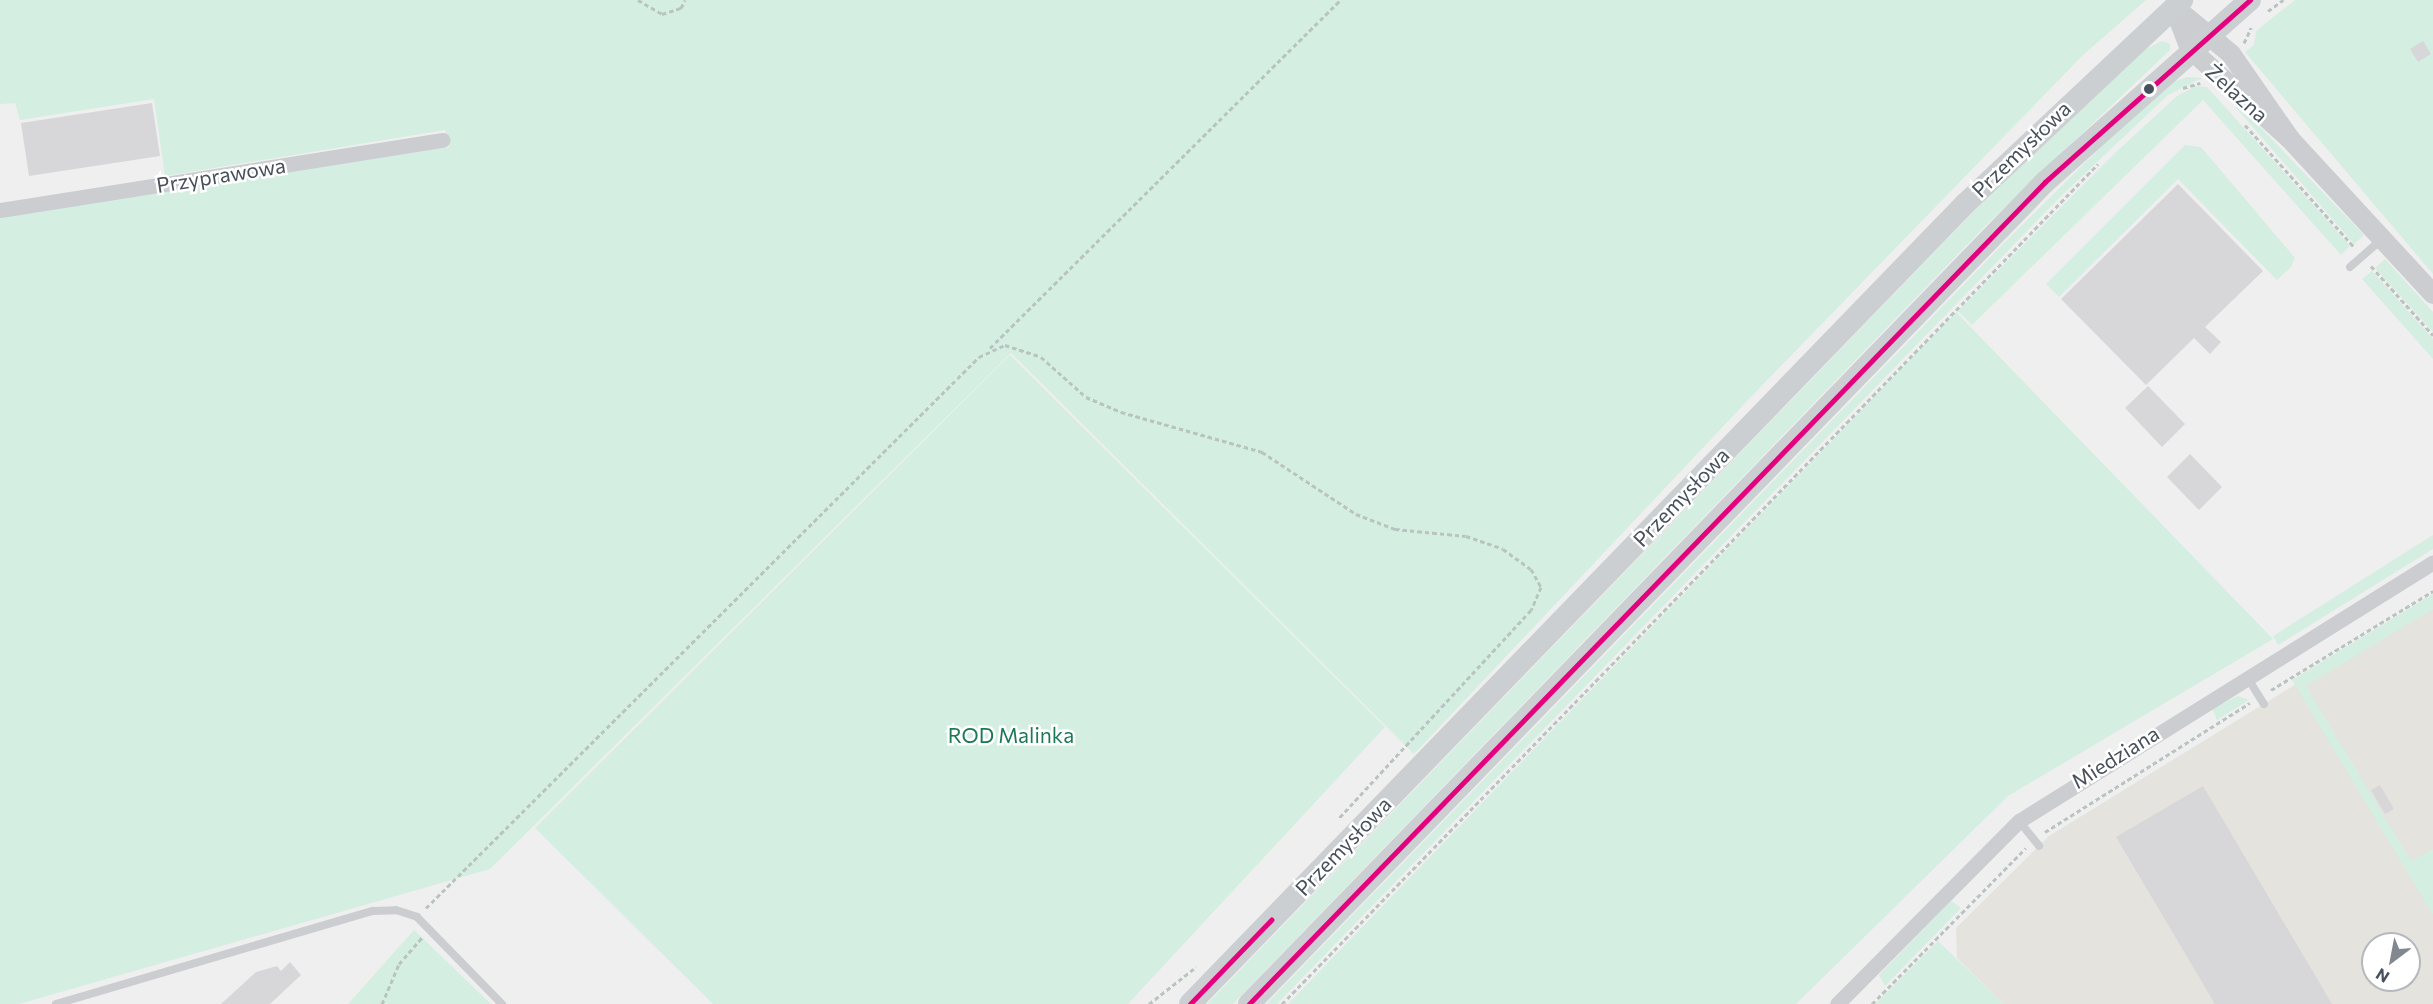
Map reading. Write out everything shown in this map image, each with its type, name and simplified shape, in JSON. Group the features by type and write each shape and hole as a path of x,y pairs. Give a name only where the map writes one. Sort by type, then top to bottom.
{"main road":[{"name":"Przemysłowa","path":"1190,1004 1965,204 2178,4"},
{"name":"Przemysłowa","path":"1249,1004 2039,189 2190,49 2208,35 2255,8"}],"street":[{"name":"Żelazna","path":"2178,4 2208,35 2231,54 2290,139"},
{"name":"Żelazna","path":"2178,4 2190,49 2290,139 2433,294"},
{"name":"Przyprawowa","path":"0,210 443,140"},
{"name":"Miedziana","path":"1837,1004 2019,821 2247,676 2433,562"}],"lane":[{"path":"2349,267 2383,238"},
{"path":"2247,676 2262,700"},
{"path":"2019,821 2036,844"},
{"path":"56,1004 373,911 417,917 502,1004"}],"path":[{"path":"638,0 662,14 681,8 685,0"},
{"path":"417,917 1340,0"},
{"path":"2255,8 2283,0"},
{"path":"2238,48 2253,22"},
{"path":"2177,92 2205,83"},
{"path":"2236,116 2433,335"},
{"path":"1282,1004 2106,156"},
{"path":"990,348 1019,347 1041,357 1086,397 1122,412 1262,453 1356,514 1395,529 1466,536 1503,549 1531,569 1541,587 1531,610 1334,824"},
{"path":"1872,1004 2036,844 2433,591"},
{"path":"382,1004 399,964 429,930"},
{"path":"1149,1004 1200,964"}],"shaded area":[{"path":"2433,600 2433,1004 2004,1004 1957,958 1956,928 2049,836"}],"green space":[{"path":"0,0 2146,0 2083,55 1747,401 1414,754 1011,353 490,869 19,1004 0,1004 0,216 449,147 445,130 165,176 154,99 20,120 15,103 0,104"},
{"path":"2295,0 2433,0 2433,274 2245,52 2254,45 2256,31"},
{"path":"2162,41 2170,44 2170,50 1988,223 1233,1004 1207,1004 1975,210 2140,52"},
{"path":"2187,77 2202,78 2168,95 2060,197 1277,1004 1266,1004 2005,242 2106,142 2172,82"},
{"path":"2214,82 2263,130 2364,235 2354,244"},
{"path":"2196,86 2207,87 2350,246 2341,255 2203,100 1972,325 1958,311 2116,152 2177,96"},
{"path":"2185,145 2201,147 2295,258 2291,267 2277,280 2178,179 2059,297 2046,284"},
{"path":"2385,259 2433,312 2433,332 2375,268"},
{"path":"2372,271 2433,339 2433,359 2362,279"},
{"path":"1956,312 2273,639 2008,796 1796,1004 1288,1004"},
{"name":"ROD Malinka","path":"1010,355 1385,727 1128,1004 713,1004 535,828"},
{"path":"2433,535 2433,549 2278,645 2273,636"},
{"path":"2433,594 2433,609 2306,686 2411,861 2433,849 2433,915 2292,680"},
{"path":"2238,696 2249,700 2217,720 2212,708"},
{"path":"1951,901 1961,908 1885,986 1879,975"},
{"path":"414,930 491,1004 348,1004"},
{"path":"1938,941 2004,1004 1875,1004"}],"building":[{"path":"2423,41 2431,54 2418,62 2410,49"},
{"path":"152,103 160,156 29,176 21,123"},
{"path":"2178,184 2263,271 2205,327 2221,342 2210,354 2194,338 2146,385 2061,299"},
{"path":"2148,386 2185,424 2162,447 2125,408"},
{"path":"2190,454 2222,487 2199,510 2167,477"},
{"path":"2380,785 2394,809 2385,814 2371,790"},
{"path":"2203,786 2332,1004 2215,1004 2116,837"},
{"path":"290,962 301,975 270,1004 221,1004 256,972 277,966 281,971"}],"transit line":[{"path":"1249,1004 2045,182 2250,0"},
{"path":"1190,1004 1271,920"}]}
